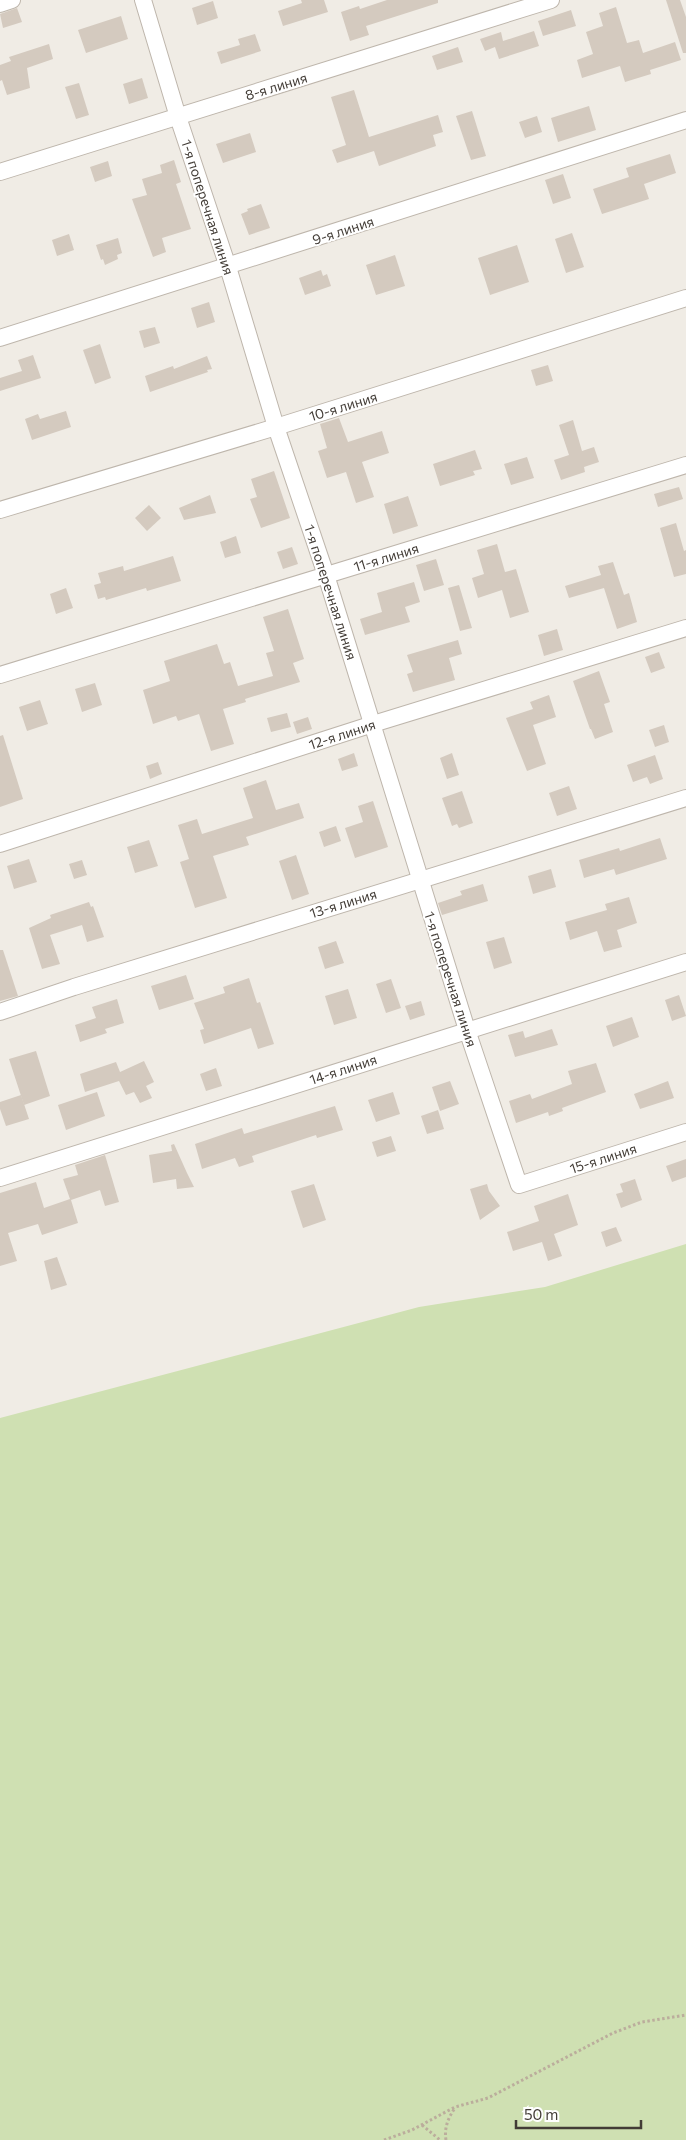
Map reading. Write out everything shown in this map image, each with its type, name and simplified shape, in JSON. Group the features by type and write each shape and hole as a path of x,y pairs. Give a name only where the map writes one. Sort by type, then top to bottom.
{"street":[{"path":"0,4 12,0"},
{"name":"1-я поперечная линия","path":"143,0 178,117 228,266 276,427 326,575 373,724 419,879 467,1030 520,1185"},
{"name":"8-я линия","path":"0,172 551,0"},
{"name":"9-я линия","path":"0,338 686,120"},
{"name":"10-я линия","path":"0,510 276,427 686,298"},
{"name":"11-я линия","path":"0,675 686,465"},
{"name":"12-я линия","path":"0,844 373,724 686,628"},
{"name":"13-я линия","path":"0,1012 74,986 686,798"},
{"name":"14-я линия","path":"0,1178 686,962"},
{"name":"15-я линия","path":"520,1185 686,1132"}],"path":[{"path":"384,2140 422,2125 455,2107 488,2098 500,2090 613,2033 642,2022 686,2015"},
{"path":"446,2140 445,2131 449,2117 455,2107"},
{"path":"422,2125 440,2140"}],"green space":[{"path":"686,1244 686,2140 0,2140 0,1418 419,1307 545,1287"}],"building":[{"path":"301,0 324,0 328,12 283,26 278,11 302,3"},
{"path":"387,0 438,0 438,3 366,26 369,35 350,41 341,12 359,6 360,9"},
{"path":"666,0 680,0 686,17 686,53 683,53"},
{"path":"213,1 218,18 197,25 192,8"},
{"path":"616,7 627,43 639,40 643,53 675,42 681,60 650,70 651,74 625,82 620,66 582,78 577,60 593,54 586,32 603,26 599,13"},
{"path":"17,8 22,22 3,28 0,14"},
{"path":"571,10 576,26 543,36 538,21"},
{"path":"121,16 128,39 86,53 78,30"},
{"path":"534,31 539,46 499,59 495,47 485,51 480,39 501,32 503,41"},
{"path":"255,34 261,51 221,64 217,52 240,45 238,39"},
{"path":"49,44 53,59 27,68 30,88 7,95 2,80 0,81 0,65 11,61 9,57"},
{"path":"458,47 463,62 437,70 432,56"},
{"path":"142,78 148,98 129,104 123,84"},
{"path":"79,83 89,115 76,119 65,87"},
{"path":"354,90 369,137 438,115 443,132 433,135 436,146 379,166 374,151 337,163 332,150 346,145 331,97"},
{"path":"589,106 596,130 558,142 551,118"},
{"path":"472,111 486,156 471,160 456,116"},
{"path":"537,116 542,132 525,138 519,122"},
{"path":"250,133 256,152 223,163 216,144"},
{"path":"670,154 676,173 644,184 649,199 602,214 593,189 629,177 626,168"},
{"path":"174,160 181,182 176,184 191,229 162,238 166,252 153,257 132,199 147,195 142,179 162,173 160,165"},
{"path":"108,161 112,176 95,182 90,167"},
{"path":"563,174 571,198 553,204 545,180"},
{"path":"261,204 270,228 249,235 241,214 248,211 247,209"},
{"path":"572,233 584,267 566,273 555,239"},
{"path":"69,234 74,250 57,256 52,240"},
{"path":"118,238 122,253 117,255 118,259 105,265 103,259 101,260 96,245"},
{"path":"517,245 529,282 490,295 478,258"},
{"path":"395,255 405,286 376,295 366,265"},
{"path":"321,270 323,276 327,274 331,286 305,295 299,278"},
{"path":"209,302 215,322 197,328 191,308"},
{"path":"155,327 160,343 144,348 139,331"},
{"path":"100,344 111,378 95,384 83,350"},
{"path":"33,355 41,378 0,391 0,378 22,371 18,360"},
{"path":"207,356 212,369 207,370 208,372 150,392 145,376 173,366 174,369"},
{"path":"548,365 553,381 536,386 531,370"},
{"path":"66,411 71,427 32,440 25,419 38,414 40,419"},
{"path":"339,418 348,442 382,431 389,453 362,462 374,497 356,503 346,472 327,478 318,451 327,448 320,424"},
{"path":"573,420 582,451 594,447 599,462 584,467 585,472 561,480 554,460 569,455 559,425"},
{"path":"475,450 482,469 473,471 475,475 440,486 433,464"},
{"path":"527,457 534,478 511,485 504,464"},
{"path":"274,471 290,518 261,528 250,499 257,497 251,479"},
{"path":"679,487 683,499 658,507 654,494"},
{"path":"210,495 216,513 184,520 179,508"},
{"path":"408,496 418,526 393,534 384,504"},
{"path":"149,505 161,518 147,531 135,518"},
{"path":"676,523 684,551 686,550 686,574 674,577 660,528"},
{"path":"236,536 241,553 225,558 220,542"},
{"path":"497,544 505,572 516,569 529,612 510,618 502,590 478,598 472,578 484,574 477,550"},
{"path":"292,547 298,564 283,569 277,552"},
{"path":"173,556 181,581 147,591 146,588 106,600 105,597 98,599 94,585 101,583 98,573 123,566 124,571"},
{"path":"436,559 444,585 424,591 416,565"},
{"path":"613,562 624,595 629,593 637,622 617,629 604,588 569,598 565,586 601,575 598,566"},
{"path":"414,582 420,602 405,607 410,622 365,635 360,619 382,612 377,593"},
{"path":"459,585 472,628 460,631 448,588"},
{"path":"66,588 73,608 56,614 50,594"},
{"path":"288,609 304,659 293,663 300,682 245,699 246,702 223,709 234,744 211,751 199,714 178,721 176,716 153,724 143,690 170,681 164,661 217,644 224,664 230,662 238,686 273,676 266,653 274,651 263,617"},
{"path":"557,629 563,650 544,656 538,635"},
{"path":"458,640 462,654 449,658 455,680 413,692 407,674 413,672 407,655"},
{"path":"659,652 665,668 651,673 645,657"},
{"path":"599,671 610,702 604,704 613,732 595,739 573,681"},
{"path":"95,683 102,705 82,712 75,689"},
{"path":"549,695 556,717 533,725 546,764 527,771 506,718 533,709 530,702"},
{"path":"40,700 48,724 27,731 19,707"},
{"path":"287,713 291,727 271,732 267,718"},
{"path":"308,717 312,729 297,734 293,722"},
{"path":"664,725 669,742 655,747 649,730"},
{"path":"3,735 23,799 0,807 0,736"},
{"path":"354,753 358,766 342,771 338,759"},
{"path":"452,753 459,775 447,779 440,758"},
{"path":"655,755 663,779 650,784 647,777 633,782 627,765"},
{"path":"158,762 162,774 150,779 146,766"},
{"path":"266,780 276,810 299,803 304,818 246,837 249,845 213,856 227,898 195,908 180,862 189,859 178,825 197,819 202,834 253,818 243,788"},
{"path":"569,786 577,809 557,816 549,793"},
{"path":"462,791 473,823 459,828 457,824 452,826 442,798"},
{"path":"373,801 388,847 355,858 345,828 363,822 358,806"},
{"path":"336,826 341,841 324,847 319,832"},
{"path":"660,838 667,859 616,875 614,869 584,878 579,860 619,848 620,851"},
{"path":"149,840 158,866 135,873 127,847"},
{"path":"296,855 309,894 292,900 279,861"},
{"path":"29,859 37,882 14,889 7,866"},
{"path":"82,860 87,875 74,879 69,864"},
{"path":"551,869 556,887 533,894 528,876"},
{"path":"483,884 488,901 442,915 438,903 462,895 460,891"},
{"path":"629,897 637,923 617,930 622,947 604,952 597,931 570,940 565,922 607,910 605,904"},
{"path":"89,902 91,907 93,906 104,937 87,942 82,925 50,935 60,964 42,969 29,928 51,918 50,915"},
{"path":"504,937 512,963 494,969 486,942"},
{"path":"336,941 344,963 325,969 318,947"},
{"path":"0,950 3,950 18,996 0,1001"},
{"path":"186,975 194,999 159,1010 151,986"},
{"path":"249,978 257,1003 260,1002 274,1044 258,1049 251,1028 204,1044 200,1030 204,1029 194,1003 225,993 223,987"},
{"path":"391,979 401,1008 386,1013 376,984"},
{"path":"348,989 357,1018 334,1025 325,996"},
{"path":"679,995 686,1016 672,1021 665,1000"},
{"path":"117,999 124,1023 105,1029 107,1033 80,1042 75,1025 96,1018 92,1007"},
{"path":"421,1001 425,1015 410,1020 405,1006"},
{"path":"632,1017 639,1037 613,1047 606,1026"},
{"path":"552,1029 558,1045 515,1057 508,1035 523,1031 525,1038"},
{"path":"36,1051 50,1096 24,1105 9,1059"},
{"path":"144,1061 154,1082 146,1086 152,1098 140,1103 134,1092 126,1095 119,1081 85,1092 80,1074 116,1062 120,1072"},
{"path":"596,1063 606,1092 562,1108 563,1111 549,1116 548,1112 516,1123 509,1101 530,1094 532,1099 572,1084 568,1071"},
{"path":"216,1068 222,1086 206,1091 200,1074"},
{"path":"450,1081 459,1104 440,1111 432,1087"},
{"path":"668,1081 674,1098 640,1109 634,1094"},
{"path":"97,1092 105,1116 66,1130 58,1105"},
{"path":"393,1092 400,1114 376,1122 368,1100"},
{"path":"21,1095 29,1119 6,1126 0,1109 0,1102"},
{"path":"335,1106 343,1130 317,1138 316,1135 252,1156 254,1162 239,1167 235,1158 202,1169 195,1144 242,1128 244,1134"},
{"path":"438,1110 444,1129 427,1134 421,1116"},
{"path":"391,1136 396,1151 377,1157 372,1142"},
{"path":"174,1144 194,1187 177,1189 176,1179 153,1183 149,1155 172,1151 171,1145"},
{"path":"105,1155 119,1202 105,1206 100,1190 71,1200 78,1223 42,1235 38,1224 8,1233 17,1261 0,1266 0,1193 36,1182 44,1208 70,1199 63,1179 78,1175 75,1165"},
{"path":"686,1159 686,1177 672,1182 666,1166"},
{"path":"635,1179 642,1200 621,1208 616,1194 623,1192 620,1184"},
{"path":"314,1184 326,1220 303,1228 291,1191"},
{"path":"487,1184 489,1191 500,1206 480,1220 470,1189"},
{"path":"568,1194 578,1225 554,1234 562,1256 548,1261 542,1242 513,1251 507,1232 539,1221 534,1206"},
{"path":"616,1227 622,1241 606,1247 601,1232"},
{"path":"57,1257 67,1285 51,1290 44,1261"}]}
